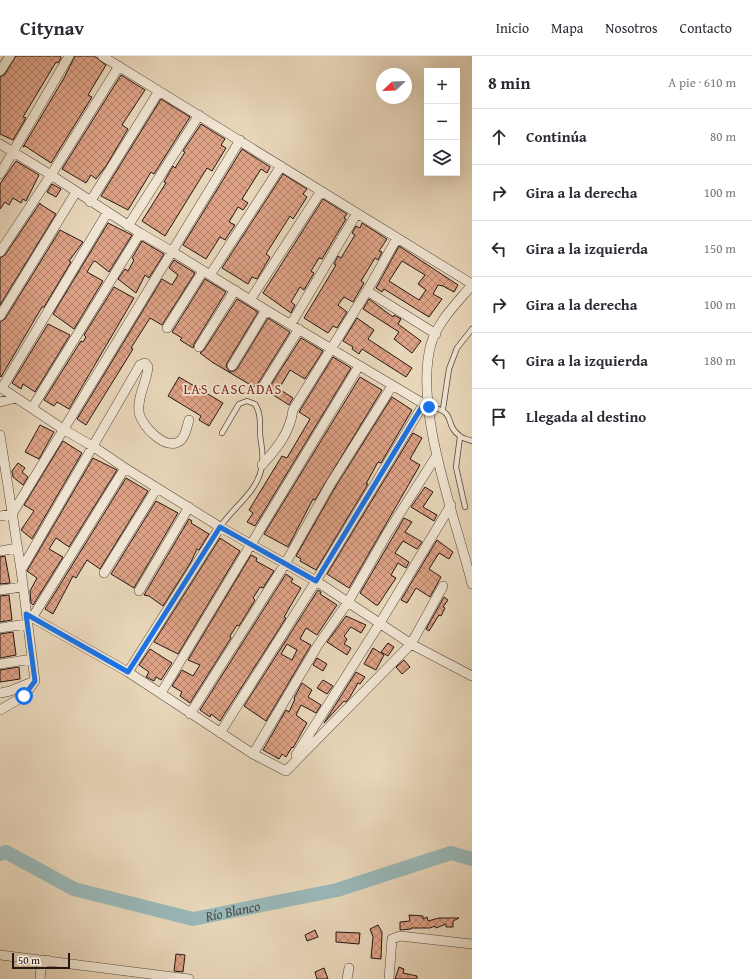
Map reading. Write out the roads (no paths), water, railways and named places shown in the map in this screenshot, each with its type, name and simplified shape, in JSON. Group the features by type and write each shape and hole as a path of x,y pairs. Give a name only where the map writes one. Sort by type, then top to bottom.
{"street":[{"path":"0,72 10,56"},
{"path":"0,174 69,56"},
{"path":"102,56 472,284 446,315 431,344 427,370 426,406 437,455 472,584"},
{"path":"0,252 51,175 119,66"},
{"path":"90,202 159,91"},
{"path":"128,226 199,115"},
{"path":"0,516 12,514 240,140"},
{"path":"0,144 51,175 106,213 140,234 173,252 266,310 331,347 359,366 426,406"},
{"path":"167,328 281,166"},
{"path":"250,300 321,190"},
{"path":"0,316 76,192"},
{"path":"106,213 1,387 63,429 220,527 316,581 411,644 472,676"},
{"path":"261,390 357,213"},
{"path":"32,408 140,234"},
{"path":"262,465 283,439 289,428 293,410 367,291 397,238"},
{"path":"199,347 234,290"},
{"path":"367,291 436,334"},
{"path":"232,366 266,310"},
{"path":"21,570 142,364 147,365 148,369 140,397 139,413 148,429 154,436 164,441 171,444 176,443 184,435 189,420"},
{"path":"161,694 359,366"},
{"path":"190,714 285,564 331,483 392,386"},
{"path":"0,402 16,398"},
{"path":"220,733 426,406"},
{"path":"0,438 3,479 12,514 21,570 35,681 24,696 0,710"},
{"path":"253,754 318,645 348,602 388,532 437,455"},
{"path":"0,628 28,619 125,468"},
{"path":"104,573 157,488"},
{"path":"286,771 380,623 451,506"},
{"path":"138,591 189,507"},
{"path":"128,672 220,527"},
{"path":"0,551 17,548"},
{"path":"286,771 411,644 444,586"},
{"path":"0,590 22,587"},
{"path":"28,619 128,672 253,754 286,771"},
{"path":"0,664 32,659"},
{"path":"0,693 10,691 35,681"},
{"path":"389,979 392,939 400,936 472,944"},
{"path":"0,955 47,960 125,975 189,979"},
{"path":"40,979 41,967 47,960"},
{"path":"347,979 349,968"}],"lane":[{"path":"465,507 456,467 460,437 443,409 449,369 457,348 472,329"},
{"path":"220,527 227,516 249,495 259,475 262,465 259,415 255,404 247,401 239,404 222,433"},
{"path":"426,406 443,409"},
{"path":"460,437 472,441"}],"waterway":[{"name":"Río Blanco","path":"0,854 6,852 74,889 193,919 337,890 451,853 472,859"}],"district":[{"name":"LAS CASCADAS","path":"233,389"}]}
